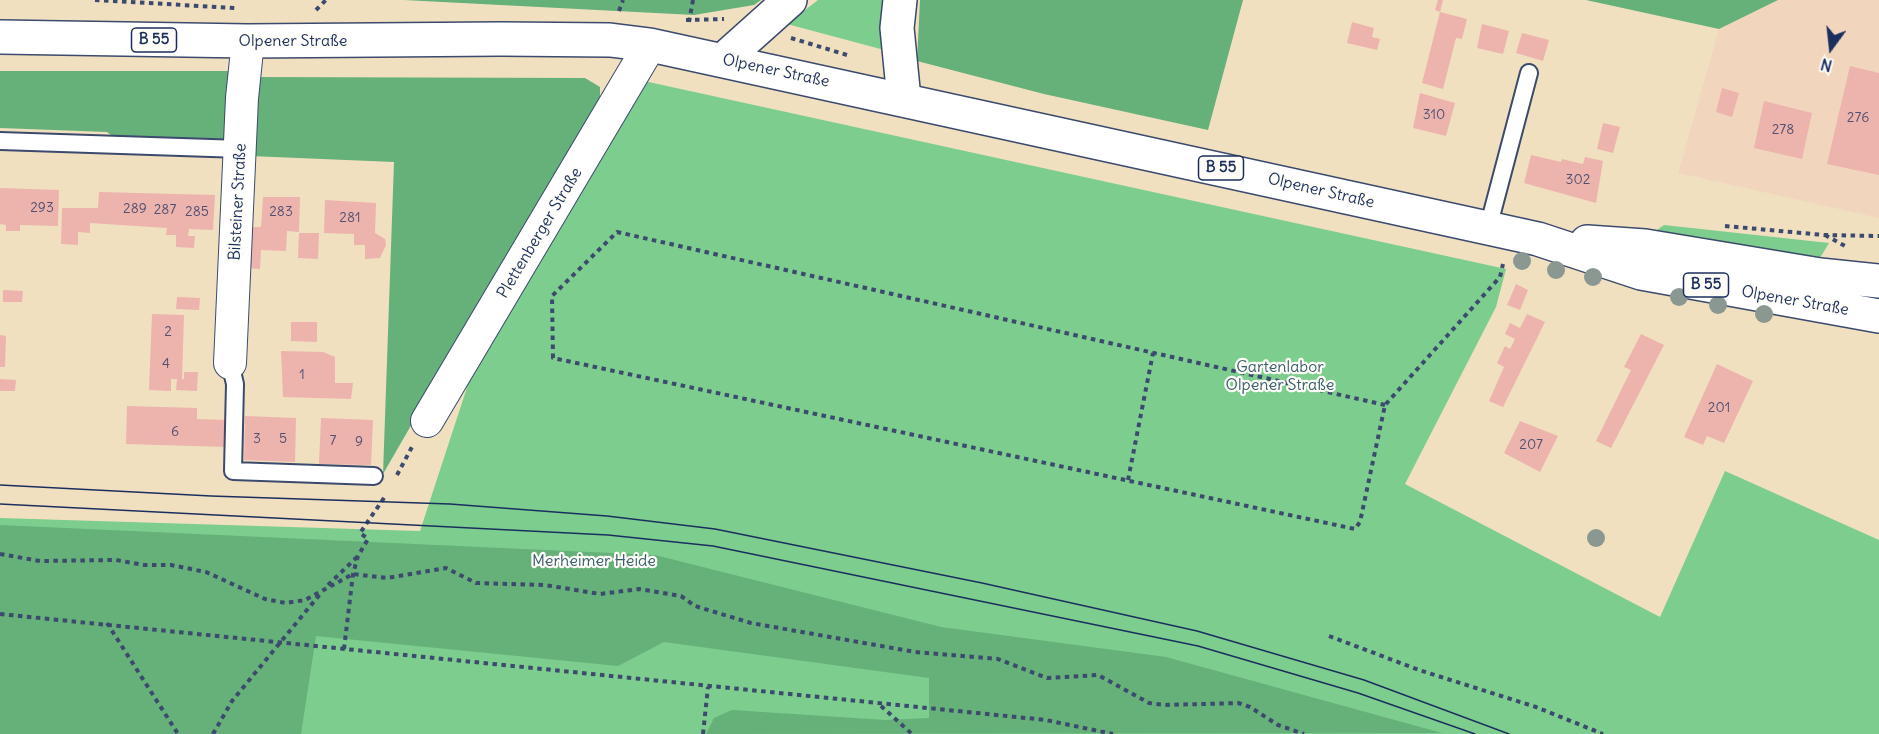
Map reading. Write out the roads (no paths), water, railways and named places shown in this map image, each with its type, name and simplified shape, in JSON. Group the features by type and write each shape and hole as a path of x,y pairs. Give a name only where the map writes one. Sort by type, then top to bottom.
{"main road":[{"path":"723,60 790,0"},
{"path":"900,0 897,28 904,99"},
{"name":"Olpener Straße","path":"0,37 248,41 609,40 650,45 1538,239 1641,273 1879,316"},
{"name":"Olpener Straße","path":"1538,239 1645,246 1820,275 1879,281"},
{"path":"1824,306 1879,336"}],"street":[{"name":"Bilsteiner Straße","path":"230,363 248,41"},
{"name":"Plettenberger Straße","path":"427,421 650,45"}],"lane":[{"path":"1488,228 1529,73"},
{"path":"0,141 241,149"},
{"path":"230,363 235,384 233,471 374,476"}],"tram line":[{"path":"0,485 211,496 450,504 607,516 715,529 982,583 1197,631 1364,680 1509,734"},
{"path":"0,504 608,535 713,546 1198,646 1358,693 1475,734"}],"park label":[{"name":"Gartenlabor Olpener Straße","path":"1280,376"},
{"name":"Merheimer Heide","path":"594,561"}]}
